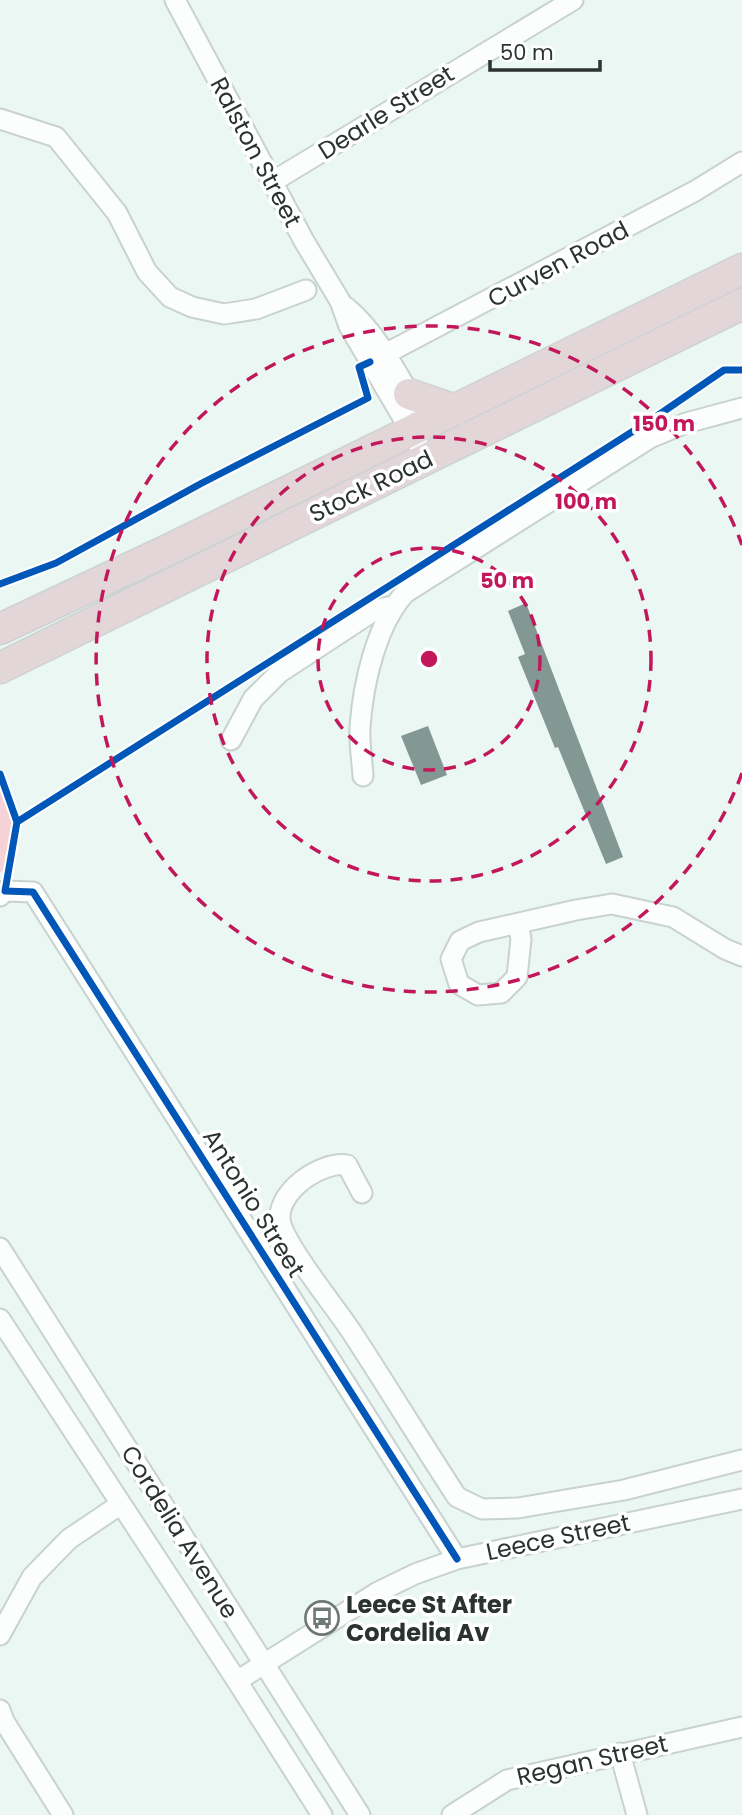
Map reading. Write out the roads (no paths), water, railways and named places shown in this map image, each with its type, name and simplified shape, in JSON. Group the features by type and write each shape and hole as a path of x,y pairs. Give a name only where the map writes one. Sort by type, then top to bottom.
{"highway":[{"name":"Stock Road","path":"0,629 742,269"},
{"name":"Stock Road","path":"0,667 742,304"},
{"path":"409,394 456,410"}],"street":[{"name":"Dearle Street","path":"272,182 573,0"},
{"name":"Ralston Street","path":"181,2 272,182 340,301 358,317 378,358 434,455"},
{"path":"0,119 56,137 117,213 147,272 170,298 192,307 224,314 256,309 306,290"},
{"name":"Curven Road","path":"378,358 695,191 742,162"},
{"name":"Ralston Street","path":"378,358 409,394 419,428"},
{"path":"363,776 360,728 366,681 386,621 393,606 405,593 650,438 686,422 742,408"},
{"path":"231,740 253,699 279,673 375,610 393,606"},
{"name":"Antonio Street","path":"3,893 33,892 457,1559"},
{"path":"518,924 612,904 673,917 725,949 742,956"},
{"path":"362,1193 347,1164 335,1163 293,1188 280,1218 286,1237 350,1329 457,1497 482,1509 518,1508 624,1490 742,1460"},
{"name":"Cordelia Avenue","path":"0,1248 360,1815"},
{"name":"Cordelia Avenue","path":"0,1319 322,1815"},
{"name":"Leece Street","path":"237,1681 378,1592 415,1574 457,1559 742,1499"},
{"path":"0,1635 32,1577 69,1539 121,1504"},
{"path":"0,1710 4,1721 63,1815"},
{"name":"Regan Street","path":"452,1815 507,1780 742,1727"},
{"path":"620,1753 636,1815"}],"place":[{"name":"Leece St After Cordelia Av","path":"322,1618"}]}
